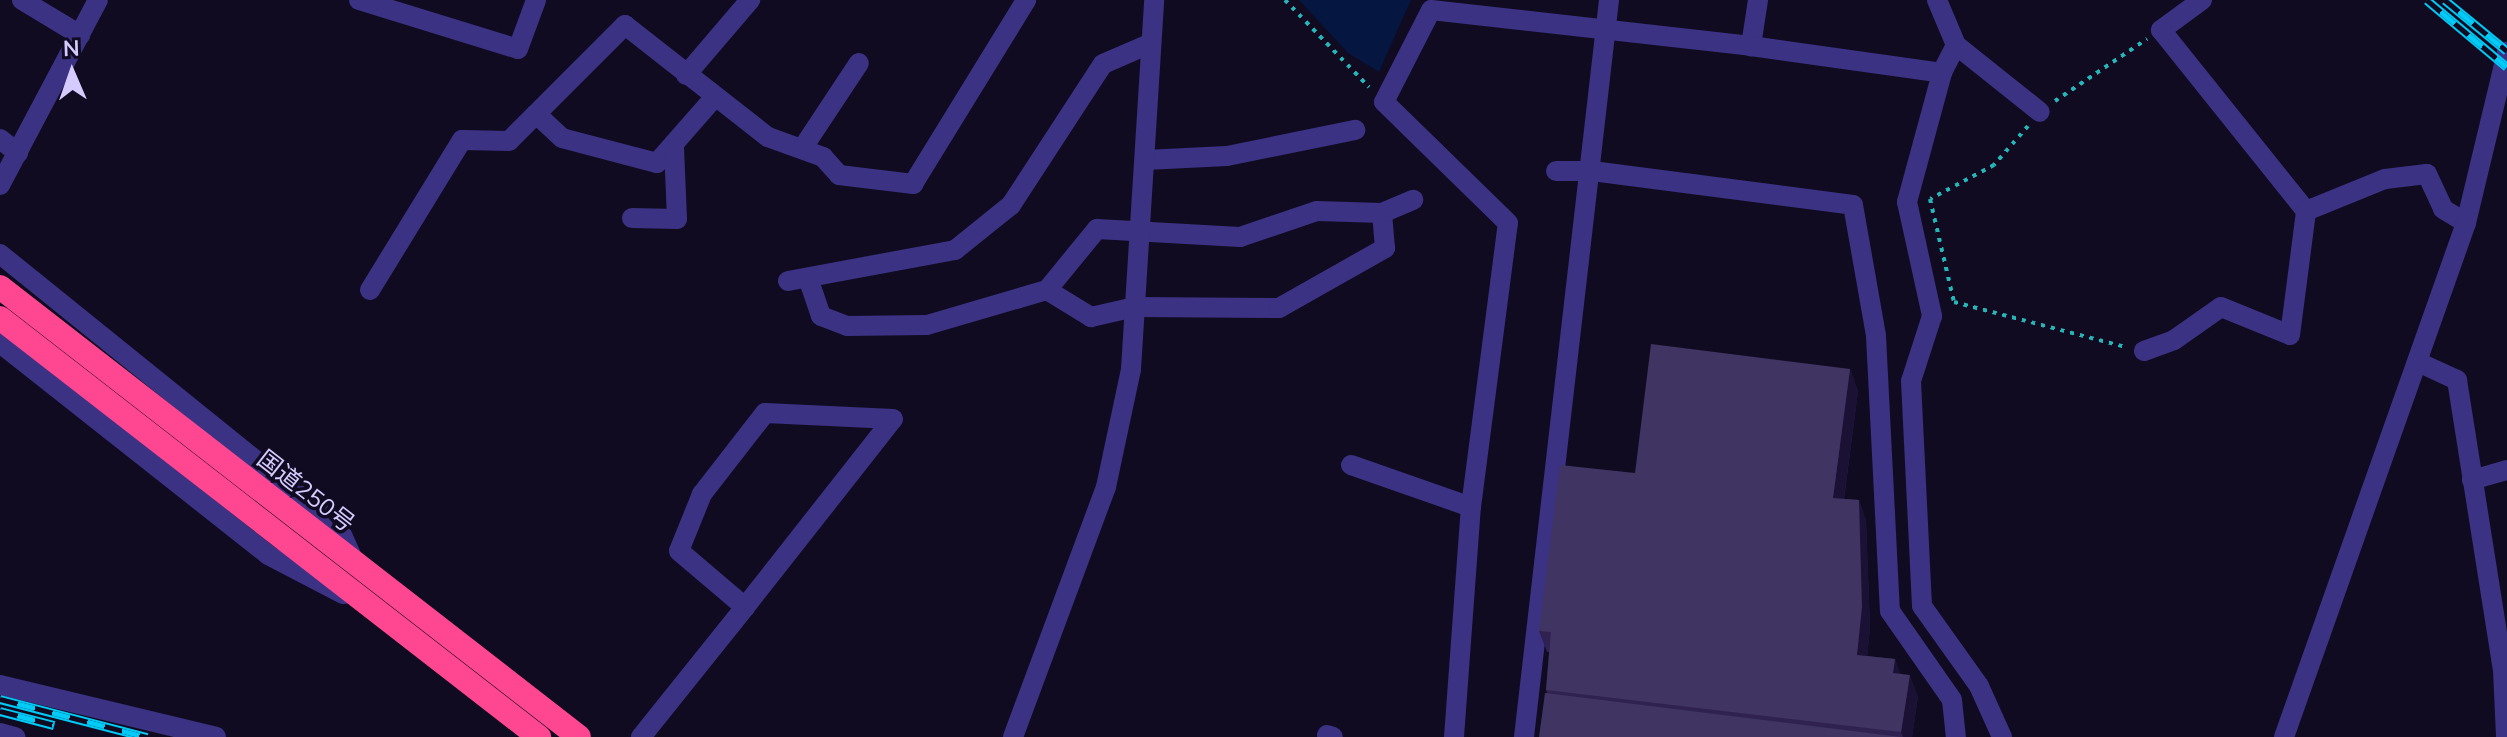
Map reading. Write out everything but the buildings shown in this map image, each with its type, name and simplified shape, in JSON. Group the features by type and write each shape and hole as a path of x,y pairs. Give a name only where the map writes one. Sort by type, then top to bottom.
{"highway":[{"name":"国道250号","path":"0,287 579,737"},
{"path":"0,318 539,737"}],"street":[{"path":"22,0 80,35"},
{"path":"0,185 98,0"},
{"path":"359,0 518,49 536,0"},
{"path":"686,75 750,0"},
{"path":"370,290 462,140 509,141 625,25 713,99 768,137 823,157 839,175 913,184 1026,0"},
{"path":"1013,737 1106,487 1131,369 1154,0"},
{"path":"1524,737 1592,171 1609,0"},
{"path":"1751,46 1758,0"},
{"path":"1937,0 1956,45 2040,112"},
{"path":"2144,351 2174,340 2221,307 2290,335 2306,211 2161,30 2202,0"},
{"path":"1454,737 1471,507 1508,223 1384,102 1431,10 1751,46 1942,73"},
{"path":"1149,44 1103,64 1011,205 955,250 798,280 821,316 847,326 927,325 1047,290 1097,229 1240,237 1317,211 1382,213 1413,200"},
{"path":"1956,45 1942,73 1907,202 1932,316 1911,381 1922,606 1979,686 2002,737"},
{"path":"2284,737 2420,363 2466,223 2507,52"},
{"path":"802,149 859,63"},
{"path":"536,114 562,138 657,163 713,99"},
{"path":"1145,160 1227,156 1355,130"},
{"path":"0,139 18,153"},
{"path":"632,218 677,219 674,147"},
{"path":"1556,171 1592,171 1853,205 1876,336 1890,611 1952,700 1956,737"},
{"path":"2306,211 2385,179 2427,174 2443,209 2466,223"},
{"path":"1047,290 1091,317 1135,307 1279,308 1385,248 1382,213"},
{"path":"0,254 339,528 356,565"},
{"path":"0,343 268,555 382,614"},
{"path":"2420,363 2457,380 2503,670 2506,737"},
{"path":"641,737 745,607 893,419 765,413 702,494 679,551 745,607"},
{"path":"1351,465 1471,507"},
{"path":"2472,480 2507,470"},
{"path":"0,685 216,737"},
{"path":"0,733 15,737"}],"path":[{"path":"1285,0 1384,102"},
{"path":"2144,351 1954,302 1930,199 1994,165 2040,112 2161,30"}],"water":[{"path":"1299,0 1411,0 1379,72 1348,53"}],"railway":[{"path":"2427,0 2507,67"},
{"path":"2445,0 2507,51"},
{"path":"0,699 147,737"},
{"path":"0,711 54,725"}]}
